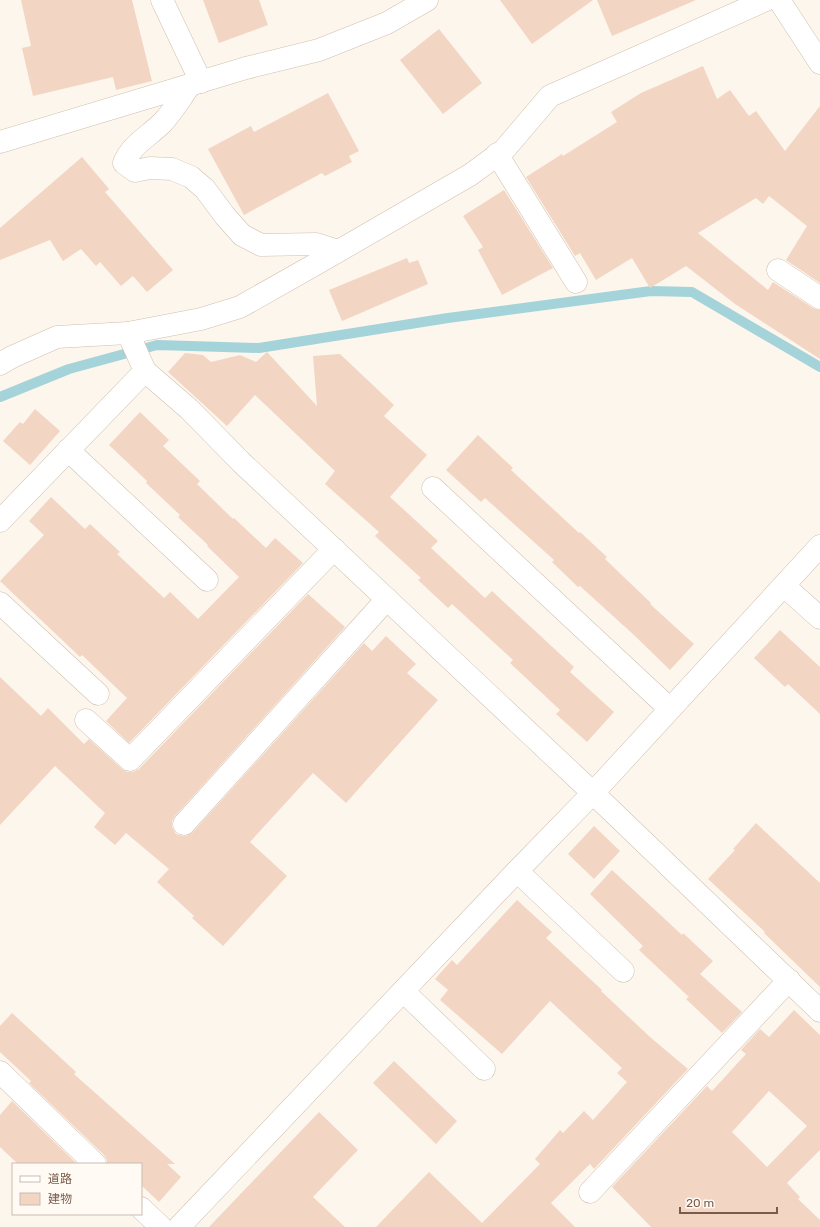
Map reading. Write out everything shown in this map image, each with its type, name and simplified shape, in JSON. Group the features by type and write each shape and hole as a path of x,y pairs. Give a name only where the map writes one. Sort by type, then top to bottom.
{"street":[{"path":"162,0 195,83"},
{"path":"0,142 246,68 318,50 387,23 427,0"},
{"path":"0,364 57,337 128,333 201,319 240,307 470,175 504,150 550,96 766,0"},
{"path":"779,0 820,63"},
{"path":"195,83 163,122 136,144 127,156 124,163 135,171 150,168 172,169 190,177 205,189 225,216 242,235 261,245 316,244 338,251"},
{"path":"497,154 576,282"},
{"path":"778,270 820,298"},
{"path":"128,333 145,371 189,409 241,462 593,792 820,1010"},
{"path":"0,521 145,371"},
{"path":"68,450 207,580"},
{"path":"433,488 670,708"},
{"path":"179,1227 593,792 820,546"},
{"path":"86,720 130,760 334,549"},
{"path":"784,586 820,618"},
{"path":"184,824 387,599"},
{"path":"0,603 98,694"},
{"path":"517,871 623,971"},
{"path":"590,1192 789,980"},
{"path":"403,991 484,1069"},
{"path":"0,1072 94,1163"},
{"path":"142,1209 161,1227"}],"building":[{"path":"21,0 132,0 152,81 116,90 113,77 33,96 22,48 31,46"},
{"path":"203,0 259,0 268,25 219,43"},
{"path":"500,0 593,0 532,44"},
{"path":"597,0 696,0 612,36"},
{"path":"439,29 482,83 443,114 400,60"},
{"path":"703,66 717,99 730,90 749,116 756,111 785,151 820,106 820,283 786,260 807,226 769,196 763,204 756,198 698,233 768,290 773,282 813,308 820,310 820,359 735,304 686,266 650,288 632,258 596,280 580,253 575,256 526,177 617,122 611,112 641,93"},
{"path":"328,93 359,151 349,156 352,162 325,176 322,173 244,215 208,149 251,126 254,132"},
{"path":"82,157 109,189 105,192 173,270 147,292 133,276 121,286 100,262 96,266 81,249 63,261 50,240 0,260 0,228"},
{"path":"504,190 553,268 502,295 478,250 483,247 463,216"},
{"path":"407,258 409,263 418,260 428,284 342,321 329,290"},
{"path":"267,352 317,406 313,356 340,354 394,405 384,416 427,455 390,497 438,541 431,548 485,598 492,591 574,667 570,672 614,712 587,742 556,714 560,710 510,663 513,660 452,604 448,608 418,580 421,578 375,536 379,532 325,484 335,471 255,395 227,426 168,372 185,353 203,355 211,362 240,355 256,362"},
{"path":"35,409 60,431 30,465 3,441 20,422 23,424"},
{"path":"140,412 169,440 163,446 200,481 197,484 233,519 234,518 266,548 275,538 303,563 129,743 106,721 127,698 82,655 80,657 0,581 44,535 29,521 51,497 85,529 90,524 120,552 117,554 164,598 170,592 198,619 239,577 178,517 180,515 146,483 147,481 109,445"},
{"path":"478,435 513,468 511,470 607,557 605,559 651,603 650,604 694,644 670,670 580,586 578,587 552,562 554,560 485,498 481,502 446,470"},
{"path":"308,594 345,627 175,816 172,821 172,827 176,834 187,836 193,832 364,643 372,651 386,636 416,664 407,673 438,700 346,803 313,773 250,842 287,876 223,946 192,918 194,916 157,882 169,869 126,833 115,845 94,827 105,813 55,766 0,825 0,677 41,716 48,708 84,744 89,739 122,769 127,772 133,772 139,769"},
{"path":"780,630 820,667 820,714 788,684 785,687 754,658"},
{"path":"756,823 820,883 820,987 764,933 765,932 708,879 735,850 733,849"},
{"path":"594,826 620,851 594,879 568,854"},
{"path":"612,870 682,935 683,933 713,961 700,974 742,1012 722,1033 686,999 689,997 639,950 643,946 590,894"},
{"path":"517,900 552,932 546,938 650,1037 688,1069 594,1169 590,1164 551,1203 575,1227 376,1227 429,1172 482,1223 540,1164 535,1159 560,1130 563,1133 584,1111 593,1120 627,1082 617,1073 622,1068 550,1001 502,1054 440,1000 448,990 435,979 452,960 457,965"},
{"path":"794,1010 820,1035 820,1150 787,1183 800,1197 798,1199 820,1220 820,1227 651,1227 612,1187 707,1086 712,1091 746,1054 741,1050 760,1029 769,1037","holes":["769,1091 807,1126 767,1167 732,1132"]},
{"path":"12,1013 76,1072 74,1074 175,1164 167,1164 181,1177 159,1202 142,1186 142,1163 107,1163 104,1155 29,1083 31,1081 0,1052 0,1026"},
{"path":"394,1061 457,1121 436,1144 373,1083"},
{"path":"12,1101 76,1163 17,1163 0,1147 0,1115"},
{"path":"319,1112 358,1150 313,1197 345,1227 209,1227"}],"waterway":[{"path":"0,397 69,369 157,345 259,348 448,318 651,291 692,292 820,367"}]}
